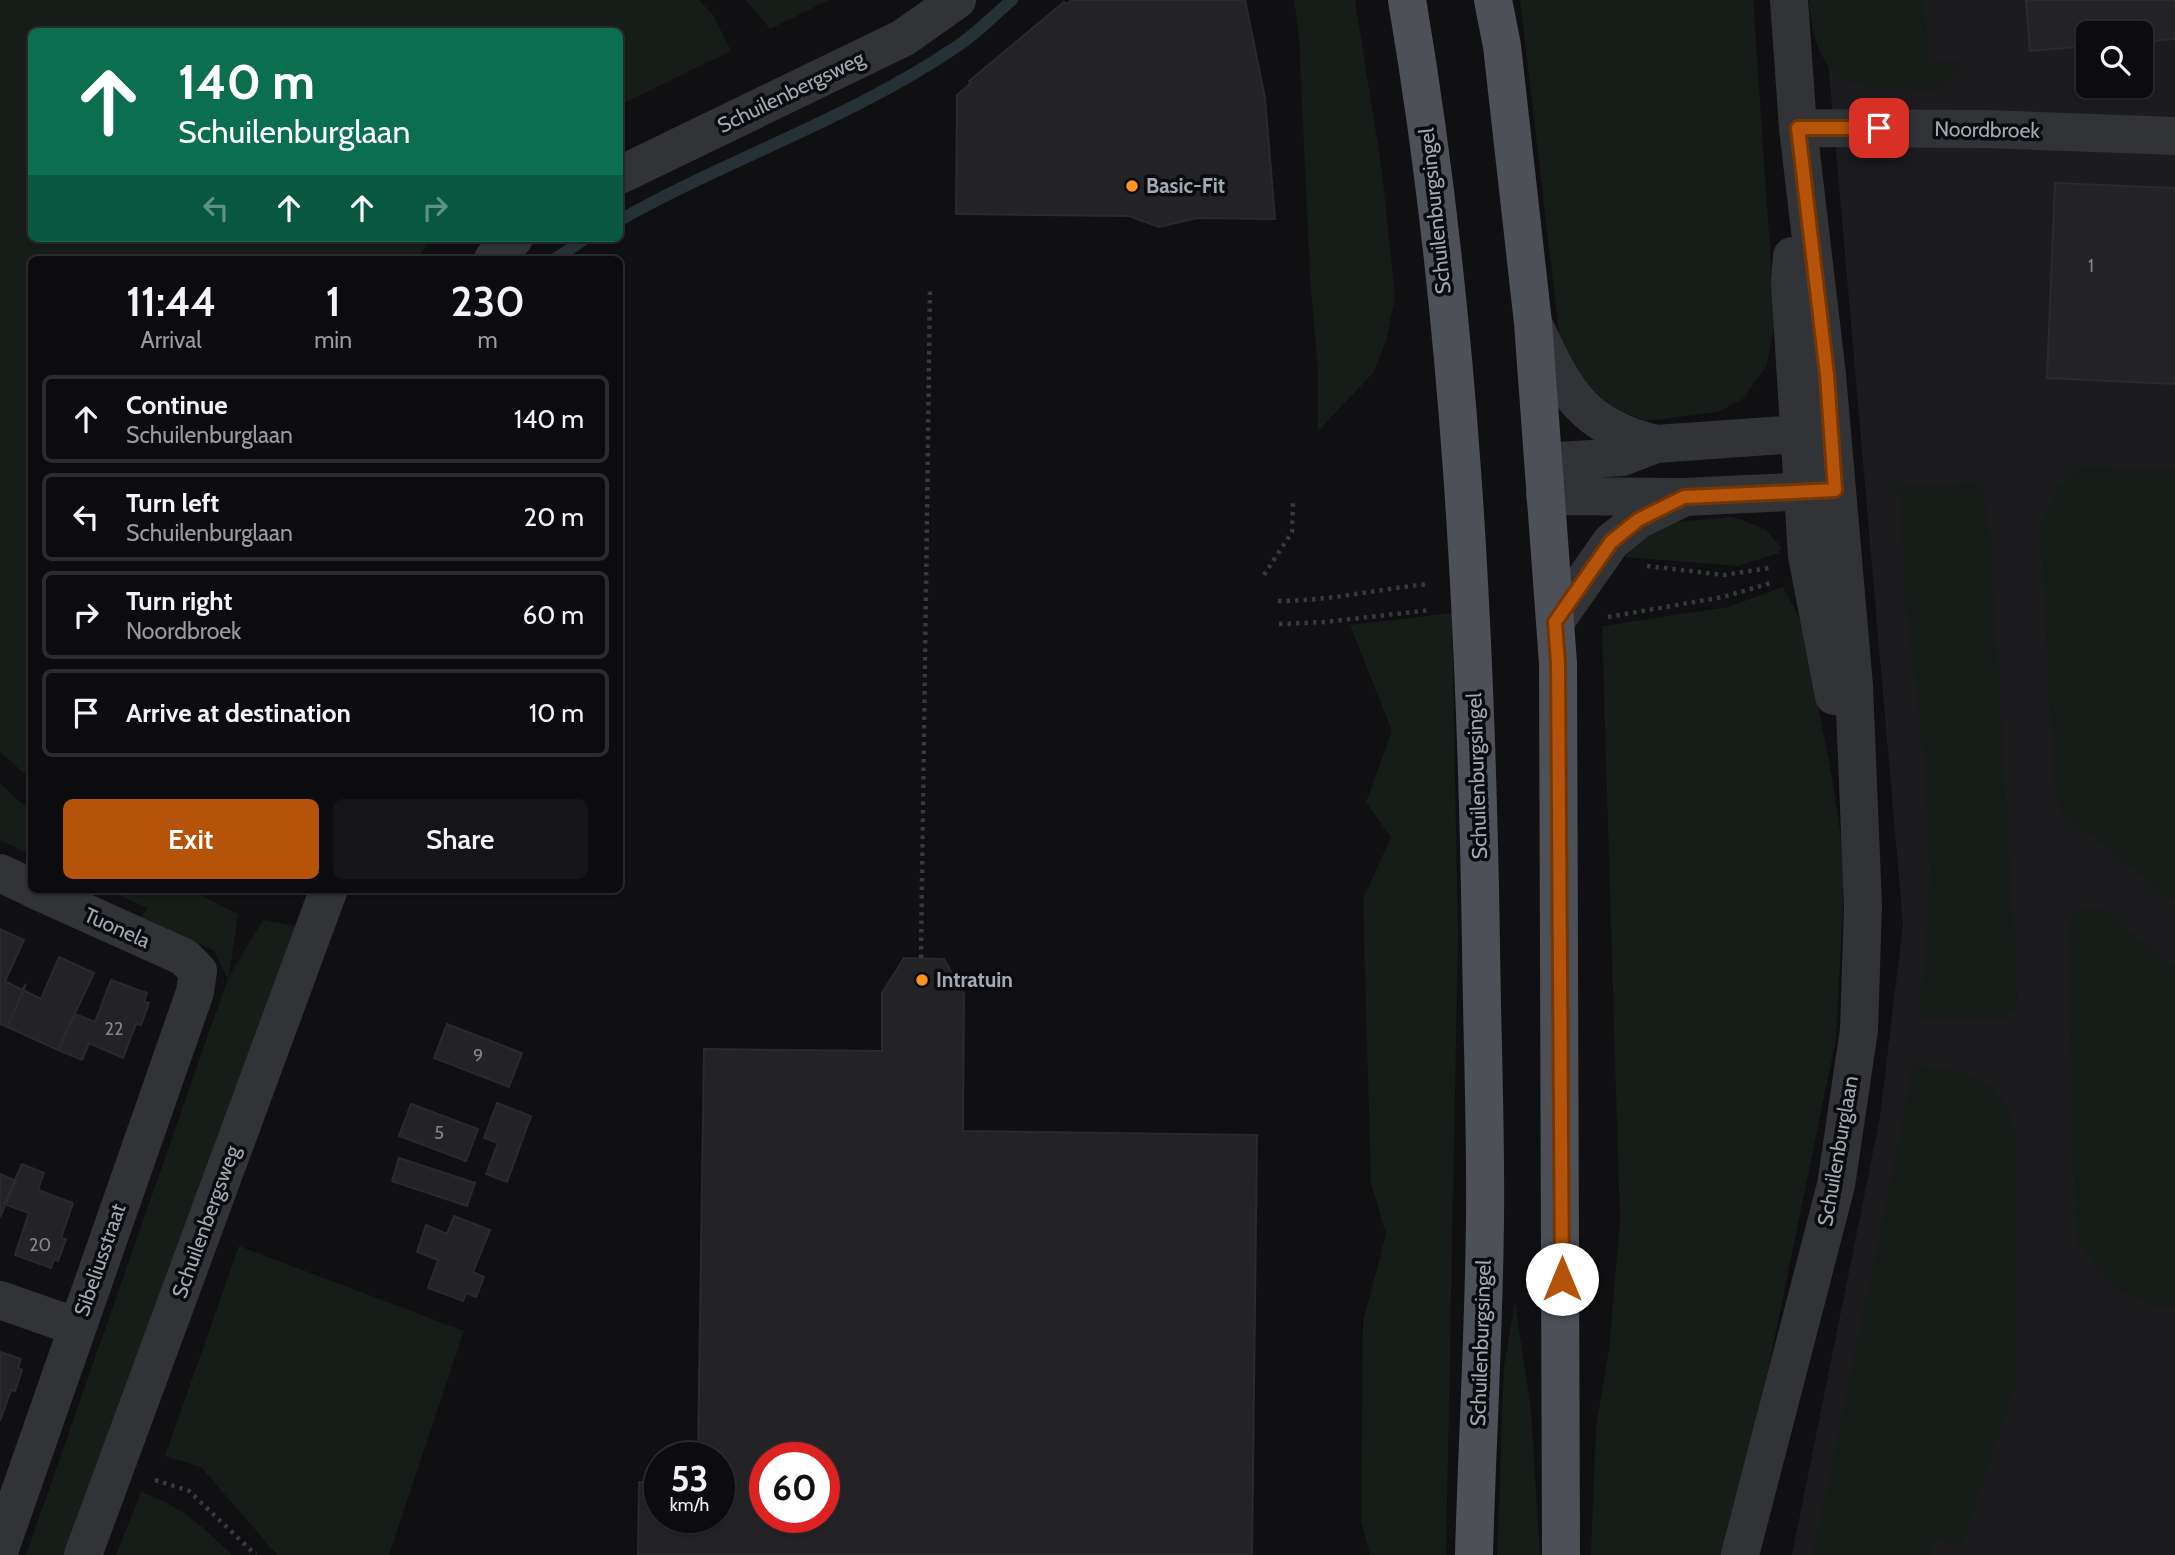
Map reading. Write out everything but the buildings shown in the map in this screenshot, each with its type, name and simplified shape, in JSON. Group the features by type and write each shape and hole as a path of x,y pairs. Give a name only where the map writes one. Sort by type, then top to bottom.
{"main road":[{"name":"Schuilenburgsingel","path":"1407,0 1421,82 1450,343 1471,619 1479,830 1485,1217 1474,1555"},
{"path":"1493,0 1502,46 1533,323 1555,622 1559,831 1561,1555"}],"street":[{"name":"Schuilenbergsweg","path":"623,174 903,38 957,0"},
{"name":"Schuilenburglaan","path":"1740,1555 1836,1185 1857,1043 1863,906 1854,686 1820,491 1789,0"},
{"name":"Noordbroek","path":"1798,128 1987,129 2175,136"},
{"path":"495,256 509,242"},
{"path":"1533,323 1560,382 1578,405 1625,437 1656,444 1817,433"},
{"path":"1545,479 1622,457 1656,444"},
{"path":"1545,479 1684,497 1820,491"},
{"path":"1555,622 1611,542 1638,520 1684,497"},
{"name":"Tuonela","path":"0,873 28,887"},
{"name":"Tuonela","path":"41,893 184,957 198,971"},
{"name":"Schuilenbergsweg","path":"83,1555 328,893"},
{"name":"Sibeliusstraat","path":"0,1549 195,992 198,971"},
{"path":"0,1300 77,1327"}],"path":[{"path":"921,958 930,290"},
{"path":"1264,575 1292,532 1293,501"},
{"path":"189,1491 256,1555"}],"shaded area":[{"path":"0,0 699,0 713,15 731,51 623,104 623,28 28,28 28,242 428,242 420,256 28,256 28,776 0,752"},
{"path":"746,0 829,0 770,29"},
{"path":"1294,0 1355,0 1382,171 1395,297 1386,341 1373,373 1318,431 1318,370 1310,277 1299,36"},
{"path":"1520,0 1753,0 1775,321 1767,365 1743,399 1718,412 1647,421 1604,405 1576,374 1559,334"},
{"path":"1809,0 1924,0 1928,63 1963,62 1937,91 1885,88 1846,80 1832,69 1821,54 1813,31"},
{"path":"1823,0 2175,0 2175,1555 1792,1555 1880,1117 1903,924"},
{"path":"2083,466 2175,470 2175,903 2060,811 2054,779 2040,523 2058,487"},
{"path":"1981,482 1990,535 2018,999 2015,1010 2002,1020 1919,1019 1931,881 1924,759 1906,605 1900,499 1894,487"},
{"path":"1733,517 1765,529 1782,548 1779,553 1738,566 1625,557 1629,548 1661,523"},
{"path":"1783,587 1801,621 1833,782 1845,866 1836,1039 1758,1419 1722,1555 1591,1555 1596,1426 1609,1350 1620,1223 1602,626 1728,607"},
{"path":"1452,613 1458,938 1446,1555 1370,1555 1361,1521 1363,1322 1386,1234 1371,1183 1363,899 1391,837 1366,802 1392,731 1350,625"},
{"path":"0,783 28,806 28,854 0,840"},
{"path":"115,893 197,893 238,914 229,976 263,920 299,926 71,1555 26,1555 228,978 213,950 142,917 147,908"},
{"path":"2083,908 2103,910 2175,968 2175,1306 2160,1308 2119,1291 2076,1242 2067,923"},
{"path":"1912,1065 1951,1070 1981,1080 1993,1088 2010,1117 2016,1139 2017,1380 1961,1547 1936,1537 1930,1555 1813,1555 1905,1112"},
{"path":"239,1246 464,1331 389,1555 277,1555 201,1467 165,1456"},
{"path":"1515,1302 1531,1411 1540,1555 1497,1555 1504,1366"},
{"path":"141,1492 179,1510 232,1555 116,1555"}],"waterway":[{"path":"623,218 835,116 919,71 959,45 1012,0"},
{"path":"559,256 580,242"}],"place":[{"name":"Basic-Fit","path":"1132,186"},
{"name":"Intratuin","path":"922,980"}],"route":[{"path":"1562,1279 1558,663 1555,622 1611,542 1638,520 1684,497 1835,490 1827,375 1798,128 1879,128"}]}
